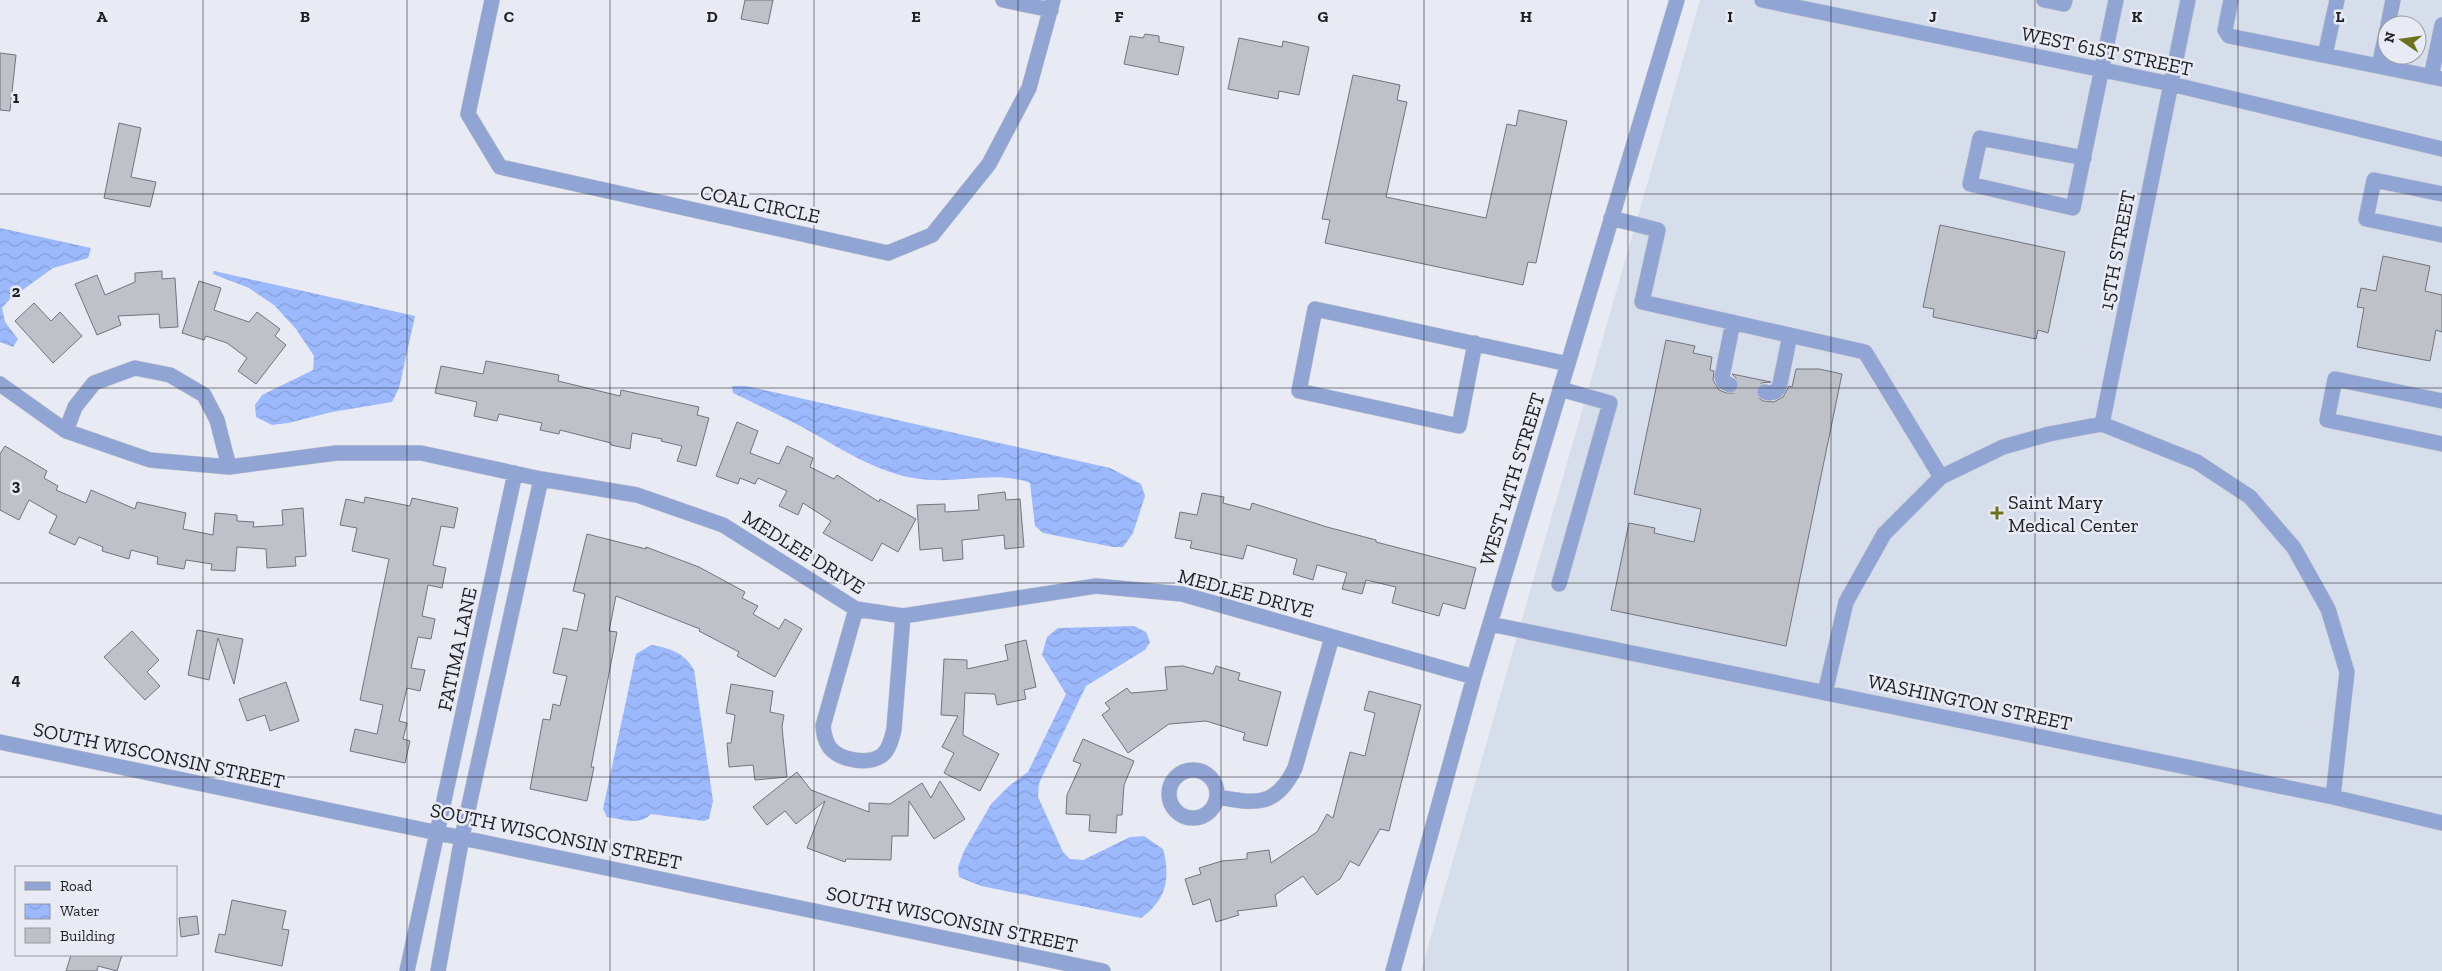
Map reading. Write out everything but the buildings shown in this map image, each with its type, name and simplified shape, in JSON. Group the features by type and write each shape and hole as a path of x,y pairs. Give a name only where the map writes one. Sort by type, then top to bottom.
{"street":[{"name":"COAL CIRCLE","path":"492,0 468,114 500,167 888,253 932,235 989,164 1029,88 1052,5"},
{"path":"1002,0 1052,5"},
{"name":"WEST 14TH STREET","path":"1393,971 1474,677 1677,0"},
{"name":"WEST 61ST STREET","path":"1762,0 2171,84 2442,149"},
{"path":"2044,0 2064,4 2065,0"},
{"path":"2084,158 1980,138 1970,184 2073,208 2084,158 2116,0"},
{"name":"15TH STREET","path":"2102,424 2188,0"},
{"path":"2231,0 2225,30 2230,36 2436,78 2442,25"},
{"path":"2325,55 2337,0"},
{"path":"2390,15 2393,0"},
{"path":"2442,194 2374,180 2366,219 2442,235"},
{"path":"1612,218 1658,230 1642,302 1865,352 1942,477"},
{"path":"1475,343 1458,426 1299,391 1315,310 1475,343 1568,364"},
{"path":"1730,385 1724,382 1722,376 1733,322"},
{"path":"1765,392 1772,393 1777,391 1790,335"},
{"path":"66,431 75,407 94,383 135,368 170,375 204,395 217,420 229,467"},
{"path":"2442,401 2335,379 2326,420 2442,444"},
{"name":"MEDLEE DRIVE","path":"0,384 66,431 150,460 229,467 336,453 421,452 541,479 636,495 723,525 856,610 903,616 1096,586 1182,594 1474,677"},
{"path":"1559,584 1610,403 1560,389"},
{"path":"1824,693 1846,602 1884,534 1942,477 2003,447 2048,434 2102,424 2197,462 2250,497 2294,548 2328,609 2347,672 2333,797"},
{"name":"FATIMA LANE","path":"407,971 514,473"},
{"path":"438,971 462,837 541,479"},
{"path":"856,610 822,726 824,739 832,750 848,758 864,761 881,756 890,744 894,729 903,616"},
{"name":"WASHINGTON STREET","path":"1490,624 2333,797 2442,823"},
{"path":"1218,797 1253,803 1268,799 1286,786 1295,768 1332,637"},
{"name":"SOUTH WISCONSIN STREET","path":"0,742 1103,971"}],"shaded area":[{"name":"Saint Mary Medical Center","path":"1700,0 2442,0 2442,971 1421,971"}],"water":[{"path":"0,228 91,248 88,258 53,268 10,299 2,308 5,322 18,339 13,347 0,342"},
{"path":"214,271 415,316 399,388 392,402 272,425 256,417 255,405 262,395 313,370 314,356 296,329 274,305 249,288 213,274"},
{"path":"732,386 746,386 1110,468 1141,484 1145,496 1133,533 1123,547 1113,547 1043,533 1035,526 1030,483 1017,479 990,477 948,480 920,479 889,472 859,459 802,427 733,393"},
{"path":"1134,626 1146,632 1150,642 1145,650 1086,686 1039,783 1038,797 1063,852 1070,859 1083,860 1130,837 1144,836 1163,849 1166,879 1161,896 1156,904 1141,918 981,886 959,877 958,867 964,851 991,804 1009,786 1028,772 1066,694 1042,655 1047,637 1058,628"},
{"path":"651,645 676,652 686,659 694,670 713,801 709,819 704,821 651,814 641,820 624,820 607,817 603,809 636,654"}],"tunnel":[{"path":"1730,385 1765,392"}],"place":[{"name":"Saint Mary Medical Center","path":"1997,513"}]}
